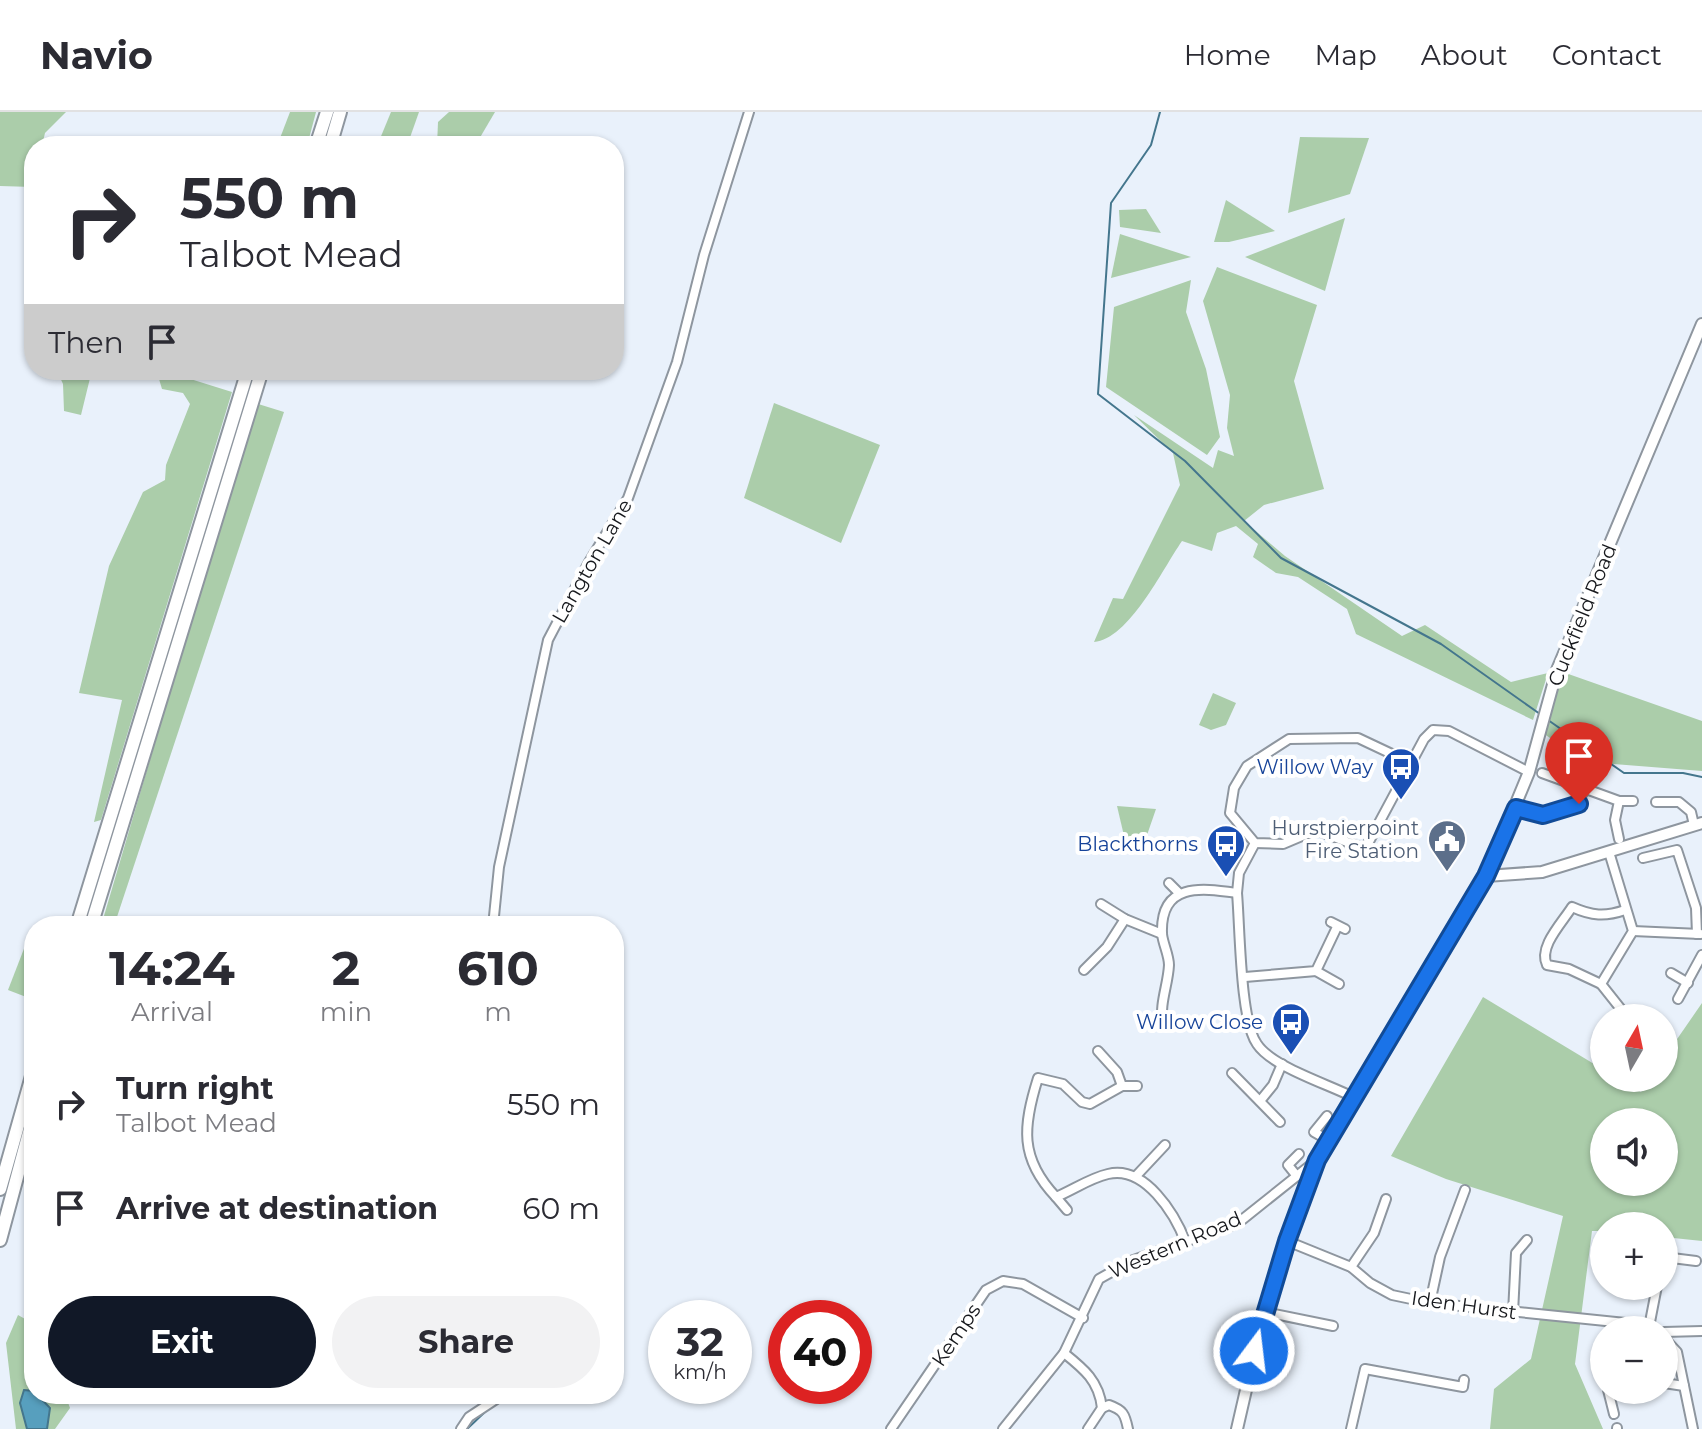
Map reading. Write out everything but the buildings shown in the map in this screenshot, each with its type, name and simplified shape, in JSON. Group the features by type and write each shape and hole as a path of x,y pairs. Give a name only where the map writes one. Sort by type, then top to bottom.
{"highway":[{"path":"319,136 327,112"},
{"path":"333,136 340,112"},
{"path":"80,916 245,380"},
{"path":"94,916 259,380"},
{"path":"0,1189 24,1104"},
{"path":"0,1240 24,1151"}],"street":[{"name":"Langton Lane","path":"494,916 499,867 548,640 589,562 628,498 677,362 704,255 749,112"},
{"name":"Cuckfield Road","path":"1237,1429 1265,1312 1317,1160 1486,876 1529,772 1568,643 1702,324"},
{"path":"1411,763 1358,738 1289,739 1247,766 1234,788 1230,813 1255,843 1283,844 1316,830 1365,849 1411,763 1433,730 1449,731 1529,772"},
{"path":"1542,773 1619,801 1633,801"},
{"path":"1516,808 1537,816 1574,808 1586,788"},
{"path":"1619,801 1615,820 1619,839"},
{"path":"1486,876 1542,872 1698,824 1691,812 1679,802 1656,802"},
{"path":"1255,843 1239,873 1237,893 1247,1022 1257,1046 1282,1064 1353,1097"},
{"path":"1633,931 1699,934 1682,848 1643,858"},
{"path":"1609,852 1633,931"},
{"path":"1169,883 1179,893"},
{"path":"1163,1025 1160,1005 1169,963 1162,934 1170,903 1179,893 1192,888 1237,893"},
{"path":"1101,904 1125,919 1162,934"},
{"path":"1617,1004 1601,984 1569,969 1547,965 1544,958 1546,948 1572,907 1589,915 1609,916 1625,910"},
{"path":"1084,970 1107,947 1125,919"},
{"path":"1316,971 1337,926"},
{"path":"1601,984 1633,931"},
{"path":"1678,999 1702,955"},
{"path":"1245,977 1316,971 1339,984"},
{"path":"1671,973 1688,983"},
{"path":"1098,1055 1120,1076 1122,1086"},
{"path":"1260,1101 1273,1085 1282,1064"},
{"path":"1232,1073 1280,1122"},
{"path":"1067,1210 1037,1172 1025,1134 1026,1118 1039,1074 1063,1084 1082,1102 1090,1104 1122,1086 1137,1086"},
{"path":"1327,1116 1314,1132 1328,1140"},
{"path":"1136,1176 1165,1145"},
{"path":"1296,1175 1288,1165 1299,1154"},
{"name":"Western Road","path":"1003,1429 1064,1353 1099,1279 1131,1261 1238,1223 1317,1160"},
{"path":"1056,1197 1108,1174 1136,1176 1173,1213 1186,1243"},
{"path":"1430,1303 1440,1257 1465,1190"},
{"path":"1351,1267 1374,1233 1386,1199"},
{"path":"1513,1313 1516,1253 1527,1240"},
{"name":"Iden Hurst","path":"1287,1241 1351,1267 1370,1283 1392,1295 1430,1303 1590,1319"},
{"path":"1678,1259 1696,1261"},
{"name":"Kemps","path":"891,1429 986,1290 1003,1281 1023,1284 1083,1318"},
{"path":"1265,1312 1333,1326"},
{"path":"1678,1332 1702,1331"},
{"path":"1064,1353 1090,1373 1101,1393 1102,1408"},
{"path":"1678,1357 1693,1429"},
{"path":"1351,1429 1365,1369 1463,1387 1464,1380"},
{"path":"1678,1385 1684,1386"},
{"path":"461,1429 469,1417 489,1404"},
{"path":"1612,1404 1614,1414"},
{"path":"1088,1429 1102,1408 1109,1405 1125,1413 1128,1429"}],"green space":[{"path":"0,112 66,112 44,136 24,136 24,187 0,186"},
{"path":"290,112 316,112 310,136 281,136"},
{"path":"391,112 419,112 411,136 381,136"},
{"path":"449,112 495,112 481,136 437,136 438,122"},
{"path":"1300,137 1369,138 1350,194 1288,213"},
{"path":"1226,200 1275,231 1229,242 1214,242"},
{"path":"1146,209 1161,233 1120,227 1119,210"},
{"path":"1345,218 1325,291 1245,257"},
{"path":"1120,234 1191,257 1111,278"},
{"path":"1217,267 1317,305 1294,381 1324,489 1264,505 1244,521 1285,556 1402,636 1425,625 1511,682 1548,673 1533,720 1356,634 1347,609 1298,577 1276,573 1253,557 1258,544 1236,526 1217,533 1212,551 1182,541 1132,616 1107,638 1094,642 1113,598 1123,599 1180,485 1173,453 1134,415 1213,468 1218,450 1234,456 1227,428 1230,395 1203,301"},
{"path":"1191,280 1186,312 1206,369 1220,437 1207,455 1106,387 1114,307"},
{"path":"61,380 90,380 81,415 64,411"},
{"path":"159,380 194,380 232,392 101,820 94,822 122,700 79,693 109,566 143,492 165,480 166,465 190,404 183,393 162,389"},
{"path":"255,403 284,412 117,916 104,916"},
{"path":"774,403 880,445 841,543 744,498"},
{"path":"1557,670 1702,721 1702,771 1601,763 1580,750 1563,747 1540,731"},
{"path":"1213,693 1236,703 1226,725 1211,730 1199,725"},
{"path":"1117,806 1156,809 1147,835 1125,840"},
{"path":"24,949 24,996 8,990"},
{"path":"1483,997 1590,1062 1590,1092 1678,1092 1678,1038 1702,1003 1702,1241 1678,1238 1678,1212 1590,1212 1590,1247 1575,1364 1603,1429 1490,1429 1494,1389 1531,1359 1563,1216 1446,1179 1391,1156"},
{"path":"18,1315 24,1318 24,1404 69,1404 70,1408 55,1429 16,1429 6,1343"}],"water":[{"path":"24,1390 24,1404 46,1404 50,1408 47,1429 27,1429 20,1403"}],"waterway":[{"path":"1160,112 1151,145 1111,203 1098,394 1185,461 1281,558 1441,644 1540,714"},
{"path":"1548,720 1624,773 1683,773 1702,777"},
{"path":"467,1429 486,1411"}],"place":[{"name":"Willow Way","path":"1401,801"},
{"name":"Hurstpierpoint Fire Station","path":"1447,873"},
{"name":"Blackthorns","path":"1226,878"},
{"name":"Willow Close","path":"1291,1056"}],"route":[{"path":"1254,1351 1287,1241 1317,1160 1486,876 1516,808 1543,815 1579,804"}]}
